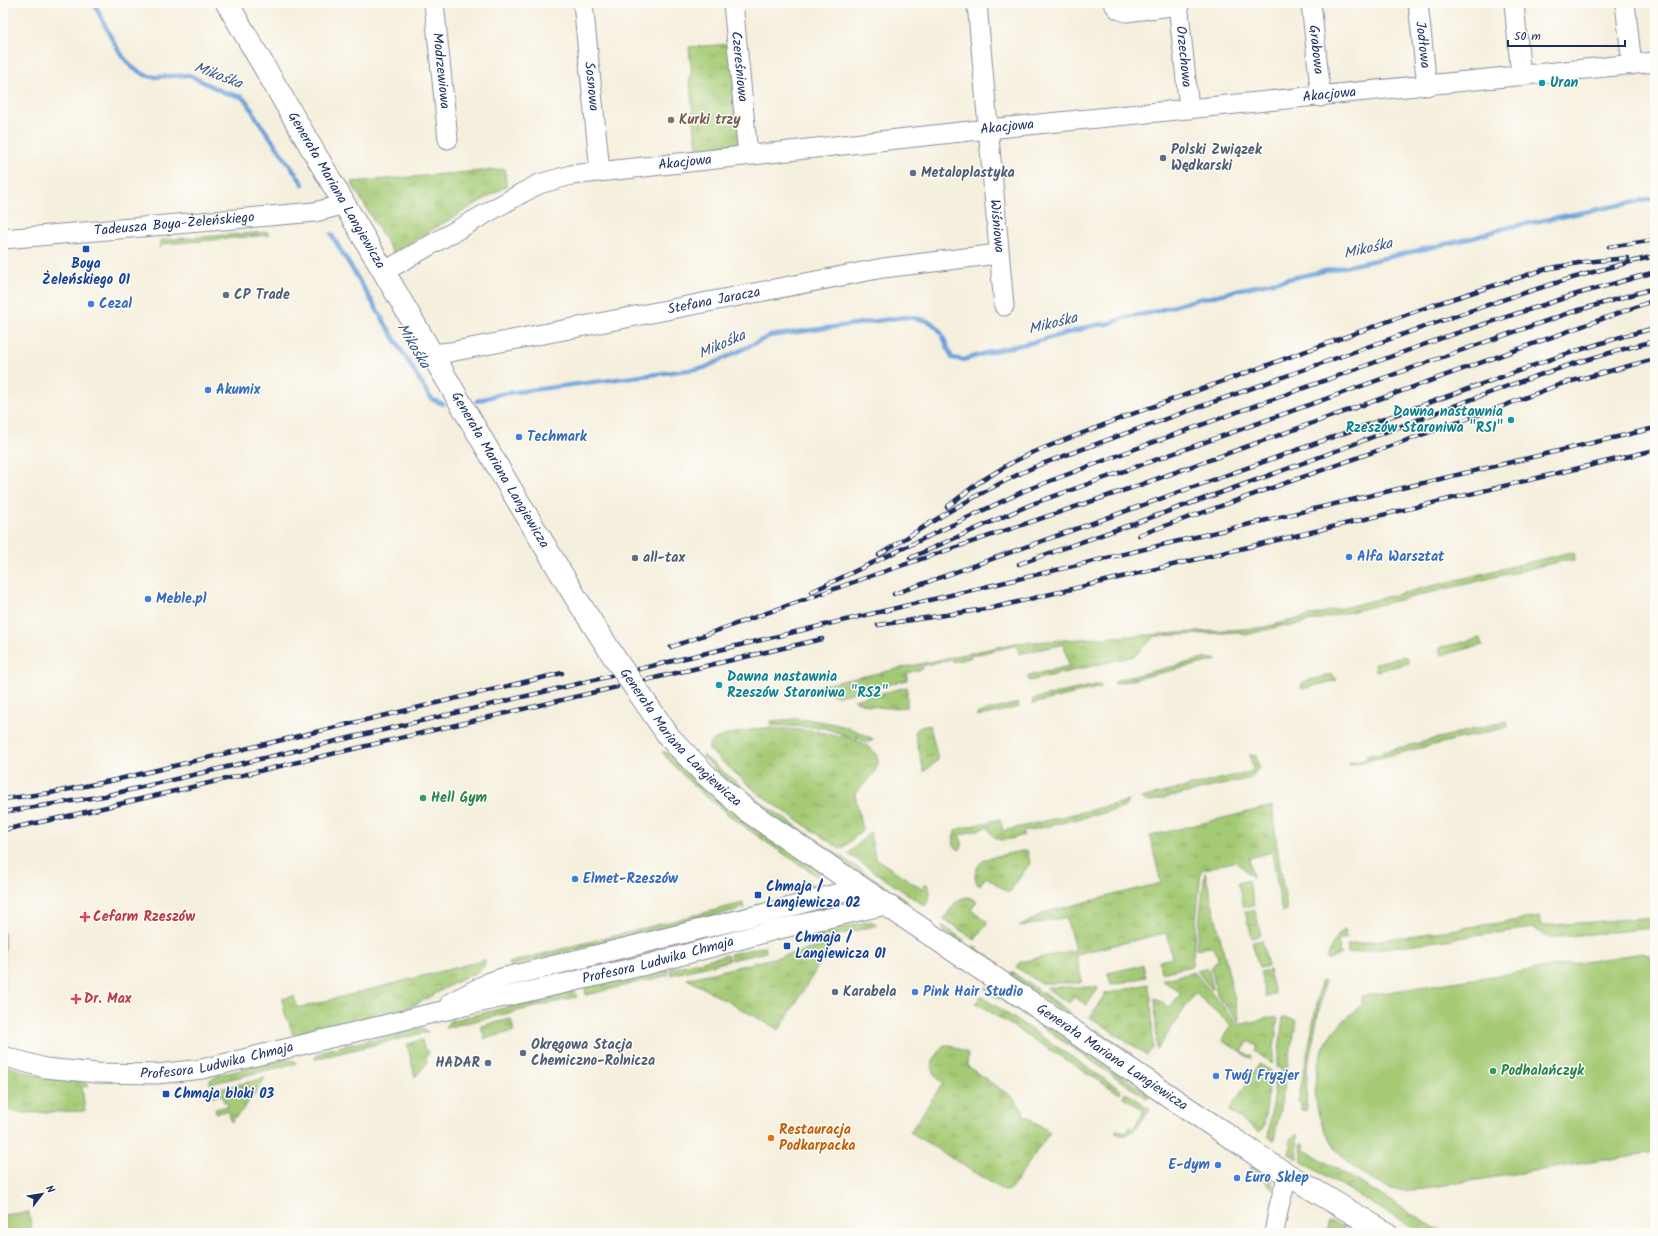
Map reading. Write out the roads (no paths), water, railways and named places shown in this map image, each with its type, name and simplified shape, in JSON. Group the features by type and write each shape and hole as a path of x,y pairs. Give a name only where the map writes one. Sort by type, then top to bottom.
{"street":[{"name":"Generała Mariana Langiewicza","path":"226,3 345,204 431,354 576,598 624,673 670,738 706,775 746,810 1184,1106 1288,1174 1386,1233"},
{"name":"Modrzewiowa","path":"434,3 448,139"},
{"name":"Sosnowa","path":"583,3 600,171"},
{"name":"Czereśniowa","path":"733,3 748,155"},
{"name":"Wiśniowa","path":"977,3 998,254 1004,306"},
{"name":"Orzechowa","path":"1113,3 1118,9 1126,12 1178,4 1190,109"},
{"name":"Grabowa","path":"1311,3 1321,96"},
{"name":"Jodłowa","path":"1418,3 1427,86"},
{"path":"1514,3 1520,76"},
{"path":"1625,3 1632,65"},
{"name":"Akacjowa","path":"383,272 533,187 556,178 600,171 988,129 1655,62"},
{"name":"Tadeusza Boya-Żeleńskiego","path":"3,238 315,212 345,204"},
{"name":"Stefana Jaracza","path":"431,354 458,351 883,268 998,254"},
{"name":"Profesora Ludwika Chmaja","path":"429,1014 490,982 502,978 790,907 859,886"},
{"name":"Profesora Ludwika Chmaja","path":"3,1056 25,1063 68,1071 157,1074 216,1066 429,1014 631,968 775,930 886,905"},
{"path":"1274,1233 1279,1206 1288,1174"}],"waterway":[{"name":"Mikośka","path":"94,3 113,41 123,57 133,68 145,75 154,77 189,75 223,92 242,97 248,103 255,116 303,184"},
{"name":"Mikośka","path":"477,401 500,394 704,368 770,336 905,317 917,318 932,323 941,333 952,358 963,360 1095,325 1107,324 1131,316 1150,313 1202,298 1473,238 1505,228 1655,198"},
{"name":"Mikośka","path":"331,234 428,394 433,400 443,404"}],"railway":[{"path":"1609,247 1655,240"},
{"path":"879,555 977,495 1039,465 1467,312 1542,287 1655,256"},
{"path":"947,507 978,483 1011,463 1031,453 1124,417 1433,305 1546,269 1584,262 1628,258"},
{"path":"811,592 1026,490 1445,337 1577,294 1655,272"},
{"path":"910,558 1032,504 1569,313 1655,288"},
{"path":"671,647 868,577 1137,486 1655,300"},
{"path":"894,594 1557,357 1655,328"},
{"path":"1019,564 1341,449 1496,390 1575,363 1655,341"},
{"path":"1139,535 1495,409 1561,384 1655,359"},
{"path":"639,669 1655,428"},
{"path":"878,625 992,608 1655,450"},
{"path":"646,680 822,639"},
{"path":"3,799 50,793 115,780 562,673"},
{"path":"3,812 104,796 611,676"},
{"path":"3,830 617,687"}],"place":[{"name":"Uran","path":"1542,83"},
{"name":"Kurki trzy","path":"671,120"},
{"name":"Polski Związek Wędkarski","path":"1163,158"},
{"name":"Metaloplastyka","path":"913,173"},
{"name":"Boya Żeleńskiego 01","path":"86,249"},
{"name":"CP Trade","path":"226,295"},
{"name":"Cezal","path":"91,304"},
{"name":"Akumix","path":"208,390"},
{"name":"Dawna nastawnia Rzeszów Staroniwa \"RS1\"","path":"1511,420"},
{"name":"Techmark","path":"519,437"},
{"name":"Alfa Warsztat","path":"1349,557"},
{"name":"all-tax","path":"635,558"},
{"name":"Meble.pl","path":"148,599"},
{"name":"Dawna nastawnia Rzeszów Staroniwa \"RS2\"","path":"719,685"},
{"name":"Hell Gym","path":"423,798"},
{"name":"Elmet-Rzeszów","path":"575,879"},
{"name":"Chmaja / Langiewicza 02","path":"758,895"},
{"name":"Cefarm Rzeszów","path":"85,917"},
{"name":"Chmaja / Langiewicza 01","path":"787,946"},
{"name":"Karabela","path":"835,992"},
{"name":"Pink Hair Studio","path":"915,992"},
{"name":"Dr. Max","path":"76,999"},
{"name":"Okręgowa Stacja Chemiczno-Rolnicza","path":"523,1053"},
{"name":"HADAR","path":"488,1063"},
{"name":"Podhalańczyk","path":"1493,1071"},
{"name":"Twój Fryzjer","path":"1216,1076"},
{"name":"Chmaja bloki 03","path":"166,1094"},
{"name":"Restauracja Podkarpacka","path":"771,1138"},
{"name":"E-dym","path":"1218,1165"},
{"name":"Euro Sklep","path":"1237,1178"}]}
